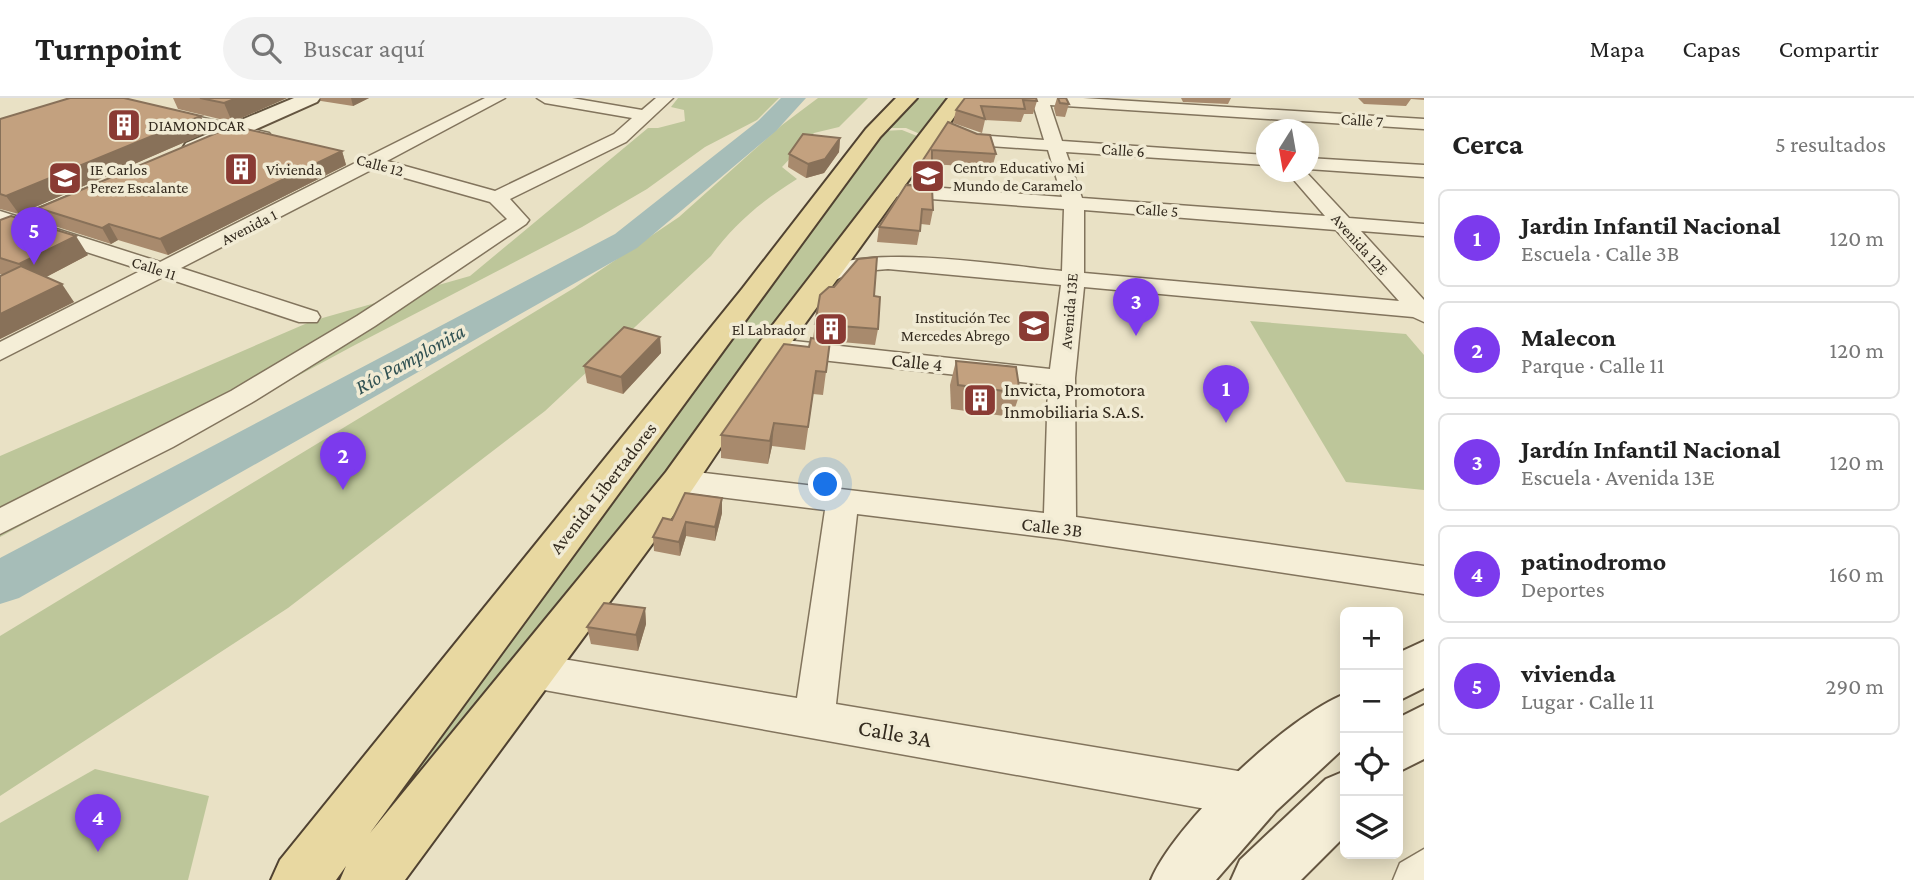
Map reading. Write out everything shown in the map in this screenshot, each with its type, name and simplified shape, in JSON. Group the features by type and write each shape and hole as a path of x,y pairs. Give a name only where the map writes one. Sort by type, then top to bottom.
{"main road":[{"path":"75,107 99,98"},
{"path":"172,158 310,98"},
{"name":"Avenida Libertadores","path":"300,880 752,295 911,127 958,98"},
{"name":"Avenida Libertadores","path":"369,880 396,860 533,671 679,481 773,346 891,190 911,127"},
{"path":"0,234 11,221 109,186"},
{"path":"1403,676 1424,661"},
{"path":"1180,880 1213,839 1256,796 1315,738 1340,720"},
{"path":"1403,744 1424,728"},
{"path":"1259,880 1340,803"},
{"path":"294,880 333,837"}],"street":[{"path":"99,98 286,142"},
{"name":"Avenida 1","path":"0,352 375,163 497,98"},
{"path":"545,98 646,116"},
{"path":"0,522 163,440 241,397 418,288 519,220 497,198 620,138 665,98"},
{"path":"1007,98 1251,106"},
{"path":"1237,98 1268,114 1272,119"},
{"name":"Avenida 13E","path":"1040,100 1052,145 1074,204 1073,279 1062,378 1060,527"},
{"name":"Calle 7","path":"1268,114 1424,124"},
{"name":"Calle 6","path":"911,127 975,140 1256,159"},
{"name":"Calle 12","path":"349,157 497,198"},
{"path":"1319,166 1424,171"},
{"name":"Avenida 12E","path":"1319,178 1369,226 1424,286"},
{"name":"Avenida 12E","path":"1316,182 1341,224 1423,312"},
{"name":"Calle 5","path":"891,190 1424,230"},
{"name":"Calle 11","path":"11,221 308,317"},
{"path":"823,279 847,266 888,262 1423,312"},
{"name":"Calle 4","path":"773,346 1062,378"},
{"name":"Calle 3B","path":"679,481 1060,527 1424,580"},
{"path":"814,718 842,500"},
{"name":"Calle 3A","path":"533,671 1256,796"},
{"path":"1417,880 1424,873"}],"green space":[{"path":"678,98 779,98 757,120 705,147 647,189 582,227 353,346 0,537 0,456 312,321 470,276 648,128 685,121 684,110 671,107"},
{"path":"818,98 868,98 839,127 814,133 782,167 797,179 750,213 711,256 545,411 288,608 0,796 0,636 574,288 679,217 782,125"},
{"path":"911,98 954,98 927,137 906,128 888,128"},
{"path":"902,130 922,138 755,362 664,473 566,601 336,880 319,880 882,131"},
{"path":"1250,321 1406,334 1424,355 1424,490 1346,482"},
{"path":"95,769 209,796 188,880 0,880 0,823"}],"building":[{"path":"70,98 124,98 201,116 6,196 0,194 0,119"},
{"path":"200,98 237,98 224,103"},
{"path":"965,98 1036,98 1037,101 1023,100 1025,109 981,106 985,119 956,110"},
{"path":"1058,98 1066,98 1069,104 1060,103"},
{"path":"948,122 977,134 990,135 996,154 932,150 932,170 917,169"},
{"path":"233,126 342,151 160,239 109,224 102,228 38,208"},
{"path":"803,134 840,138 825,159 808,164 789,154"},
{"path":"906,185 932,187 933,210 922,209 920,231 879,227"},
{"path":"11,216 76,236 19,264 0,258 0,220"},
{"path":"877,257 874,296 880,297 878,329 815,324 820,295 829,287 834,287 858,259"},
{"path":"21,266 62,284 0,314 0,276"},
{"path":"624,327 660,337 621,377 584,366"},
{"path":"811,338 830,341 826,372 816,371 808,427 774,423 770,441 721,435 784,344 809,347"},
{"path":"956,361 1016,367 1020,393 958,385"},
{"path":"685,493 722,498 715,527 686,522 679,542 653,537 663,518 672,520"},
{"path":"604,603 645,608 636,635 587,627"}],"waterway":[{"name":"Río Pamplonita","path":"0,583 626,241 767,126 794,98"}],"place":[{"name":"DIAMONDCAR","path":"124,125"},
{"name":"Vivienda","path":"241,169"},
{"name":"Centro Educativo Mi Mundo de Caramelo","path":"928,176"},
{"name":"IE Carlos Perez Escalante","path":"65,178"},
{"name":"vivienda","path":"34,265"},
{"name":"Institución Tec Mercedes Abrego","path":"1034,326"},
{"name":"El Labrador","path":"831,329"},
{"name":"Jardín Infantil Nacional","path":"1136,336"},
{"name":"Invicta, Promotora Inmobiliaria S.A.S.","path":"980,400"},
{"name":"Jardin Infantil Nacional","path":"1226,423"},
{"name":"Malecon","path":"343,490"},
{"name":"patinodromo","path":"98,852"}]}
